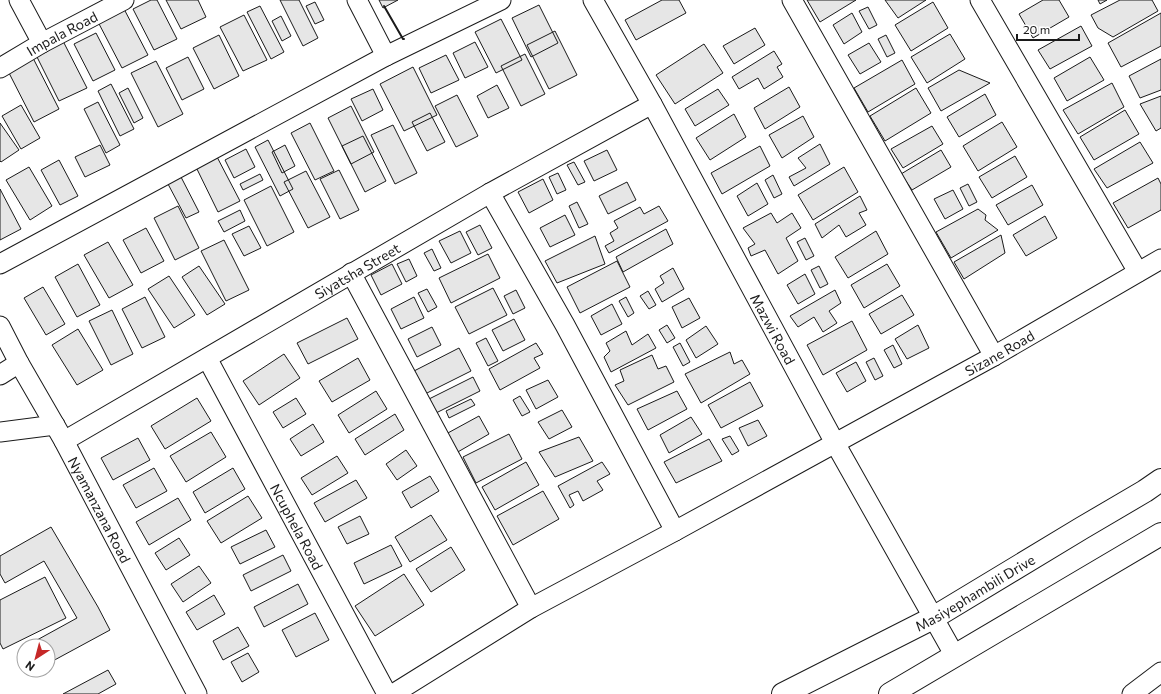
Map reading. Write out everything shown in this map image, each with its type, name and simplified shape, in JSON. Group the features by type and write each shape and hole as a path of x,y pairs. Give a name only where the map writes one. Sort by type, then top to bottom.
{"main road":[{"name":"Masiyephambili Drive","path":"783,694 933,618 1161,480"},
{"path":"890,694 1161,534"}],"street":[{"path":"19,0 42,43"},
{"name":"Impala Road","path":"0,68 42,43 124,0"},
{"path":"357,0 386,56"},
{"path":"0,264 386,56 501,0"},
{"name":"Mazwi Road","path":"593,0 652,104 835,443 954,656"},
{"path":"792,0 994,356"},
{"path":"980,0 1138,272"},
{"name":"Siyatsha Street","path":"59,433 207,358 490,193 652,104"},
{"path":"490,193 565,325 675,531"},
{"name":"Sizane Road","path":"393,694 531,608 675,531 994,356 1161,259"},
{"path":"350,274 531,608"},
{"name":"Nyamanzana Road","path":"0,326 19,363 59,433 197,694"},
{"name":"Ncuphela Road","path":"207,358 387,694"},
{"path":"0,375 19,363"},
{"path":"0,432 59,433"},
{"path":"1132,694 1161,672"}],"building":[{"path":"151,0 157,0 177,39 154,50 133,9"},
{"path":"166,0 198,0 206,17 181,29"},
{"path":"280,0 299,0 318,38 303,46"},
{"path":"379,0 398,0 383,8"},
{"path":"662,0 679,0 686,13 636,40 625,20"},
{"path":"807,0 856,0 820,22"},
{"path":"885,0 926,0 898,18"},
{"path":"1043,0 1059,0 1069,17 1033,38 1019,14"},
{"path":"1098,0 1107,0 1100,4"},
{"path":"1120,0 1152,0 1158,11 1113,37 1098,28 1091,15"},
{"path":"315,2 324,20 315,24 306,6"},
{"path":"933,2 948,28 911,51 895,25"},
{"path":"539,5 558,43 531,57 512,18"},
{"path":"260,6 284,52 271,59 247,12"},
{"path":"123,7 148,55 122,68 97,20"},
{"path":"868,7 877,25 869,29 859,11"},
{"path":"852,13 862,32 844,44 833,25"},
{"path":"1161,13 1161,46 1121,67 1108,43"},
{"path":"244,15 267,60 243,71 220,27"},
{"path":"281,16 291,36 282,41 272,21"},
{"path":"501,19 522,60 496,73 475,32"},
{"path":"1081,26 1092,46 1050,69 1038,50"},
{"path":"755,28 765,45 734,64 723,46"},
{"path":"555,31 577,75 549,89 527,45"},
{"path":"96,33 115,70 93,81 74,44"},
{"path":"950,34 965,59 927,83 911,57"},
{"path":"219,35 239,76 214,89 193,48"},
{"path":"886,35 895,53 887,57 878,39"},
{"path":"63,41 87,88 59,101 36,55"},
{"path":"475,42 488,67 465,78 453,53"},
{"path":"869,43 881,62 860,74 848,55"},
{"path":"704,44 723,73 675,104 656,75"},
{"path":"774,51 782,64 777,67 783,77 764,89 758,78 739,89 732,77"},
{"path":"525,54 545,94 521,106 501,66"},
{"path":"446,55 459,80 431,93 419,68"},
{"path":"188,57 204,89 182,100 166,68"},
{"path":"1090,57 1104,80 1067,101 1054,78"},
{"path":"33,58 59,109 34,122 8,71"},
{"path":"1161,59 1161,90 1140,98 1129,76"},
{"path":"902,60 915,84 868,112 854,88"},
{"path":"156,61 183,114 158,127 131,73"},
{"path":"413,67 437,115 404,131 380,84"},
{"path":"959,70 990,83 941,111 928,88"},
{"path":"1112,83 1124,107 1078,134 1063,110"},
{"path":"111,84 134,129 120,136 98,91"},
{"path":"497,85 509,108 488,118 477,96"},
{"path":"789,87 800,107 765,129 754,108"},
{"path":"128,88 143,118 134,123 119,93"},
{"path":"916,88 931,113 885,141 870,116"},
{"path":"373,89 383,110 362,121 351,99"},
{"path":"718,89 729,105 695,126 685,109"},
{"path":"985,94 996,115 959,137 947,117"},
{"path":"457,95 478,136 456,147 435,106"},
{"path":"1161,96 1161,128 1156,131 1140,104"},
{"path":"98,102 120,145 106,153 84,109"},
{"path":"21,105 40,138 21,149 2,116"},
{"path":"351,106 374,152 351,164 328,118"},
{"path":"1125,110 1139,134 1094,160 1080,137"},
{"path":"430,113 445,142 427,151 412,122"},
{"path":"734,114 746,137 710,160 696,138"},
{"path":"803,116 814,137 782,158 769,135"},
{"path":"1002,122 1017,147 978,171 963,146"},
{"path":"0,123 19,150 1,162 0,161"},
{"path":"310,123 334,171 315,180 291,133"},
{"path":"393,125 417,173 395,184 371,135"},
{"path":"932,126 943,144 903,168 891,149"},
{"path":"363,136 386,181 365,192 342,146"},
{"path":"268,140 293,189 280,196 255,147"},
{"path":"1140,142 1153,163 1107,188 1094,169"},
{"path":"820,144 830,164 794,186 789,177 806,168 798,158"},
{"path":"100,145 110,165 85,177 75,157"},
{"path":"285,145 295,166 282,173 272,152"},
{"path":"760,146 770,166 722,194 711,173"},
{"path":"246,149 255,167 234,178 225,160"},
{"path":"607,150 617,170 594,181 584,161"},
{"path":"941,150 951,167 912,190 901,174"},
{"path":"216,155 240,201 218,212 195,165"},
{"path":"1015,156 1027,177 992,198 979,177"},
{"path":"59,160 78,196 60,205 41,170"},
{"path":"574,162 585,182 578,185 567,165"},
{"path":"29,167 52,206 30,220 6,180"},
{"path":"844,167 858,192 813,220 798,195"},
{"path":"339,170 359,210 340,219 320,179"},
{"path":"306,171 330,217 308,228 284,182"},
{"path":"558,173 566,190 557,194 549,177"},
{"path":"260,174 263,180 243,190 240,184"},
{"path":"773,175 782,194 774,198 765,180"},
{"path":"181,177 199,212 186,218 168,184"},
{"path":"1158,178 1161,184 1161,210 1128,228 1113,203"},
{"path":"543,179 553,200 529,213 518,192"},
{"path":"627,182 636,200 608,214 599,196"},
{"path":"757,183 768,204 748,216 737,196"},
{"path":"968,184 977,202 969,206 960,188"},
{"path":"1032,185 1043,205 1008,225 996,205"},
{"path":"271,186 294,232 267,246 244,200"},
{"path":"0,189 21,229 0,240"},
{"path":"953,190 963,209 945,219 934,199"},
{"path":"860,196 867,210 859,213 866,225 846,237 839,225 822,238 815,224"},
{"path":"577,202 588,224 579,228 569,206"},
{"path":"178,206 199,248 175,260 154,218"},
{"path":"659,206 668,221 609,253 605,246 614,241 610,233 618,228 614,221 640,207 644,214"},
{"path":"978,209 986,215 985,220 998,230 951,258 936,232"},
{"path":"240,210 245,221 224,232 218,221"},
{"path":"771,213 777,223 792,213 801,228 786,238 798,261 778,274 765,250 751,256 748,248 755,244 743,228"},
{"path":"565,215 575,235 550,247 540,228"},
{"path":"1045,216 1057,238 1026,256 1013,235"},
{"path":"480,225 492,248 478,255 466,232"},
{"path":"249,226 261,248 244,256 232,234"},
{"path":"146,228 164,261 141,273 123,240"},
{"path":"666,229 673,244 623,272 616,257"},
{"path":"460,231 471,253 451,263 439,241"},
{"path":"876,231 888,254 848,278 835,257"},
{"path":"1001,235 1005,253 964,279 954,262"},
{"path":"595,236 605,264 557,283 545,261"},
{"path":"805,238 814,256 806,260 797,242"},
{"path":"224,240 249,290 226,301 201,251"},
{"path":"108,242 133,285 109,298 84,255"},
{"path":"432,249 441,268 434,271 424,253"},
{"path":"488,254 500,278 451,303 439,278"},
{"path":"409,259 417,276 406,282 397,264"},
{"path":"617,261 630,287 580,313 567,287"},
{"path":"78,264 100,305 77,317 55,277"},
{"path":"392,264 402,284 381,295 371,275"},
{"path":"887,264 900,286 864,308 851,285"},
{"path":"199,266 225,304 207,315 182,277"},
{"path":"819,266 828,284 820,288 811,270"},
{"path":"673,268 684,289 662,302 655,289 664,283 660,276"},
{"path":"805,274 815,294 798,304 787,285"},
{"path":"169,276 195,315 174,328 148,289"},
{"path":"43,287 65,324 46,335 24,298"},
{"path":"493,288 507,315 469,334 455,307"},
{"path":"427,289 437,307 428,312 418,293"},
{"path":"516,290 525,308 513,314 504,296"},
{"path":"835,290 841,303 829,311 837,323 823,332 814,317 798,327 790,316"},
{"path":"648,291 656,305 649,309 640,296"},
{"path":"902,295 914,315 881,334 869,314"},
{"path":"145,297 165,337 142,348 122,309"},
{"path":"414,297 424,318 401,329 391,309"},
{"path":"626,297 634,313 628,317 619,301"},
{"path":"689,298 700,318 682,328 672,307"},
{"path":"612,304 622,324 601,335 591,316"},
{"path":"112,310 133,354 111,365 89,321"},
{"path":"347,318 358,339 308,364 297,343"},
{"path":"514,319 525,340 503,351 492,330"},
{"path":"852,321 867,350 823,375 807,345"},
{"path":"667,325 675,338 667,343 659,330"},
{"path":"918,325 929,348 907,359 895,339"},
{"path":"706,326 718,344 696,358 686,340"},
{"path":"432,327 441,345 417,357 408,339"},
{"path":"78,329 103,370 77,385 52,345"},
{"path":"626,331 632,345 648,334 656,348 611,372 604,357 610,351 606,343"},
{"path":"486,338 498,361 488,366 476,343"},
{"path":"536,343 543,354 534,358 540,368 500,390 489,369"},
{"path":"680,343 690,362 683,366 673,347"},
{"path":"893,345 902,364 894,368 884,350"},
{"path":"459,348 471,371 425,394 414,371"},
{"path":"730,352 734,364 742,360 750,374 701,403 685,374"},
{"path":"284,354 300,378 259,405 243,381"},
{"path":"652,355 658,369 666,366 674,382 628,405 615,385 624,381 620,370"},
{"path":"358,358 370,380 332,402 319,381"},
{"path":"874,358 883,376 875,380 866,362"},
{"path":"856,362 866,381 847,392 836,373"},
{"path":"473,377 480,391 436,413 429,399"},
{"path":"548,380 558,397 536,409 526,390"},
{"path":"750,382 763,406 721,428 708,405"},
{"path":"376,391 387,409 349,433 338,415"},
{"path":"677,391 687,409 648,430 637,409"},
{"path":"520,396 530,412 522,416 513,400"},
{"path":"197,398 211,421 165,449 151,426"},
{"path":"296,398 306,414 283,428 273,412"},
{"path":"471,399 475,405 449,418 446,411"},
{"path":"562,410 572,427 549,439 538,422"},
{"path":"395,414 404,430 365,455 355,439"},
{"path":"479,416 489,434 456,453 446,434"},
{"path":"691,417 702,434 669,453 660,435"},
{"path":"758,420 767,436 748,446 739,428"},
{"path":"313,424 324,442 301,456 290,439"},
{"path":"211,432 226,457 186,482 170,456"},
{"path":"509,434 522,459 476,483 463,457"},
{"path":"730,436 739,451 732,455 722,439"},
{"path":"579,437 593,461 555,477 539,452"},
{"path":"138,438 150,460 113,480 101,458"},
{"path":"709,439 722,461 676,483 664,462"},
{"path":"406,450 417,466 397,480 386,464"},
{"path":"337,456 348,473 312,495 301,478"},
{"path":"526,462 539,485 495,510 482,487"},
{"path":"602,462 610,474 597,481 603,490 583,501 578,491 569,495 574,505 570,508 558,486"},
{"path":"154,468 167,491 136,508 123,485"},
{"path":"233,468 245,489 205,513 193,492"},
{"path":"430,476 439,491 411,508 402,492"},
{"path":"356,480 367,498 325,522 314,503"},
{"path":"543,491 559,519 513,545 497,516"},
{"path":"248,496 262,518 221,543 207,521"},
{"path":"178,498 191,520 149,545 136,522"},
{"path":"431,515 447,540 410,562 395,537"},
{"path":"360,516 369,534 347,544 338,527"},
{"path":"51,527 110,630 56,659 56,638 41,638 77,618 44,561 5,583 0,574 0,556"},
{"path":"266,530 275,547 240,564 231,547"},
{"path":"179,538 190,555 166,570 155,553"},
{"path":"391,545 402,566 364,584 354,563"},
{"path":"451,547 465,570 431,592 416,569"},
{"path":"283,555 291,571 251,591 243,575"},
{"path":"199,566 211,583 183,602 171,584"},
{"path":"404,574 424,605 375,636 355,606"},
{"path":"45,577 66,618 25,638 16,638 16,643 3,649 0,643 0,600"},
{"path":"298,584 308,604 264,627 254,607"},
{"path":"214,595 225,614 197,630 186,612"},
{"path":"315,613 329,640 296,657 282,630"},
{"path":"238,627 249,646 223,660 213,641"},
{"path":"248,653 259,672 242,682 231,662"},
{"path":"108,670 116,684 98,694 63,694"}],"wall":[{"path":"384,6 404,39"}]}
